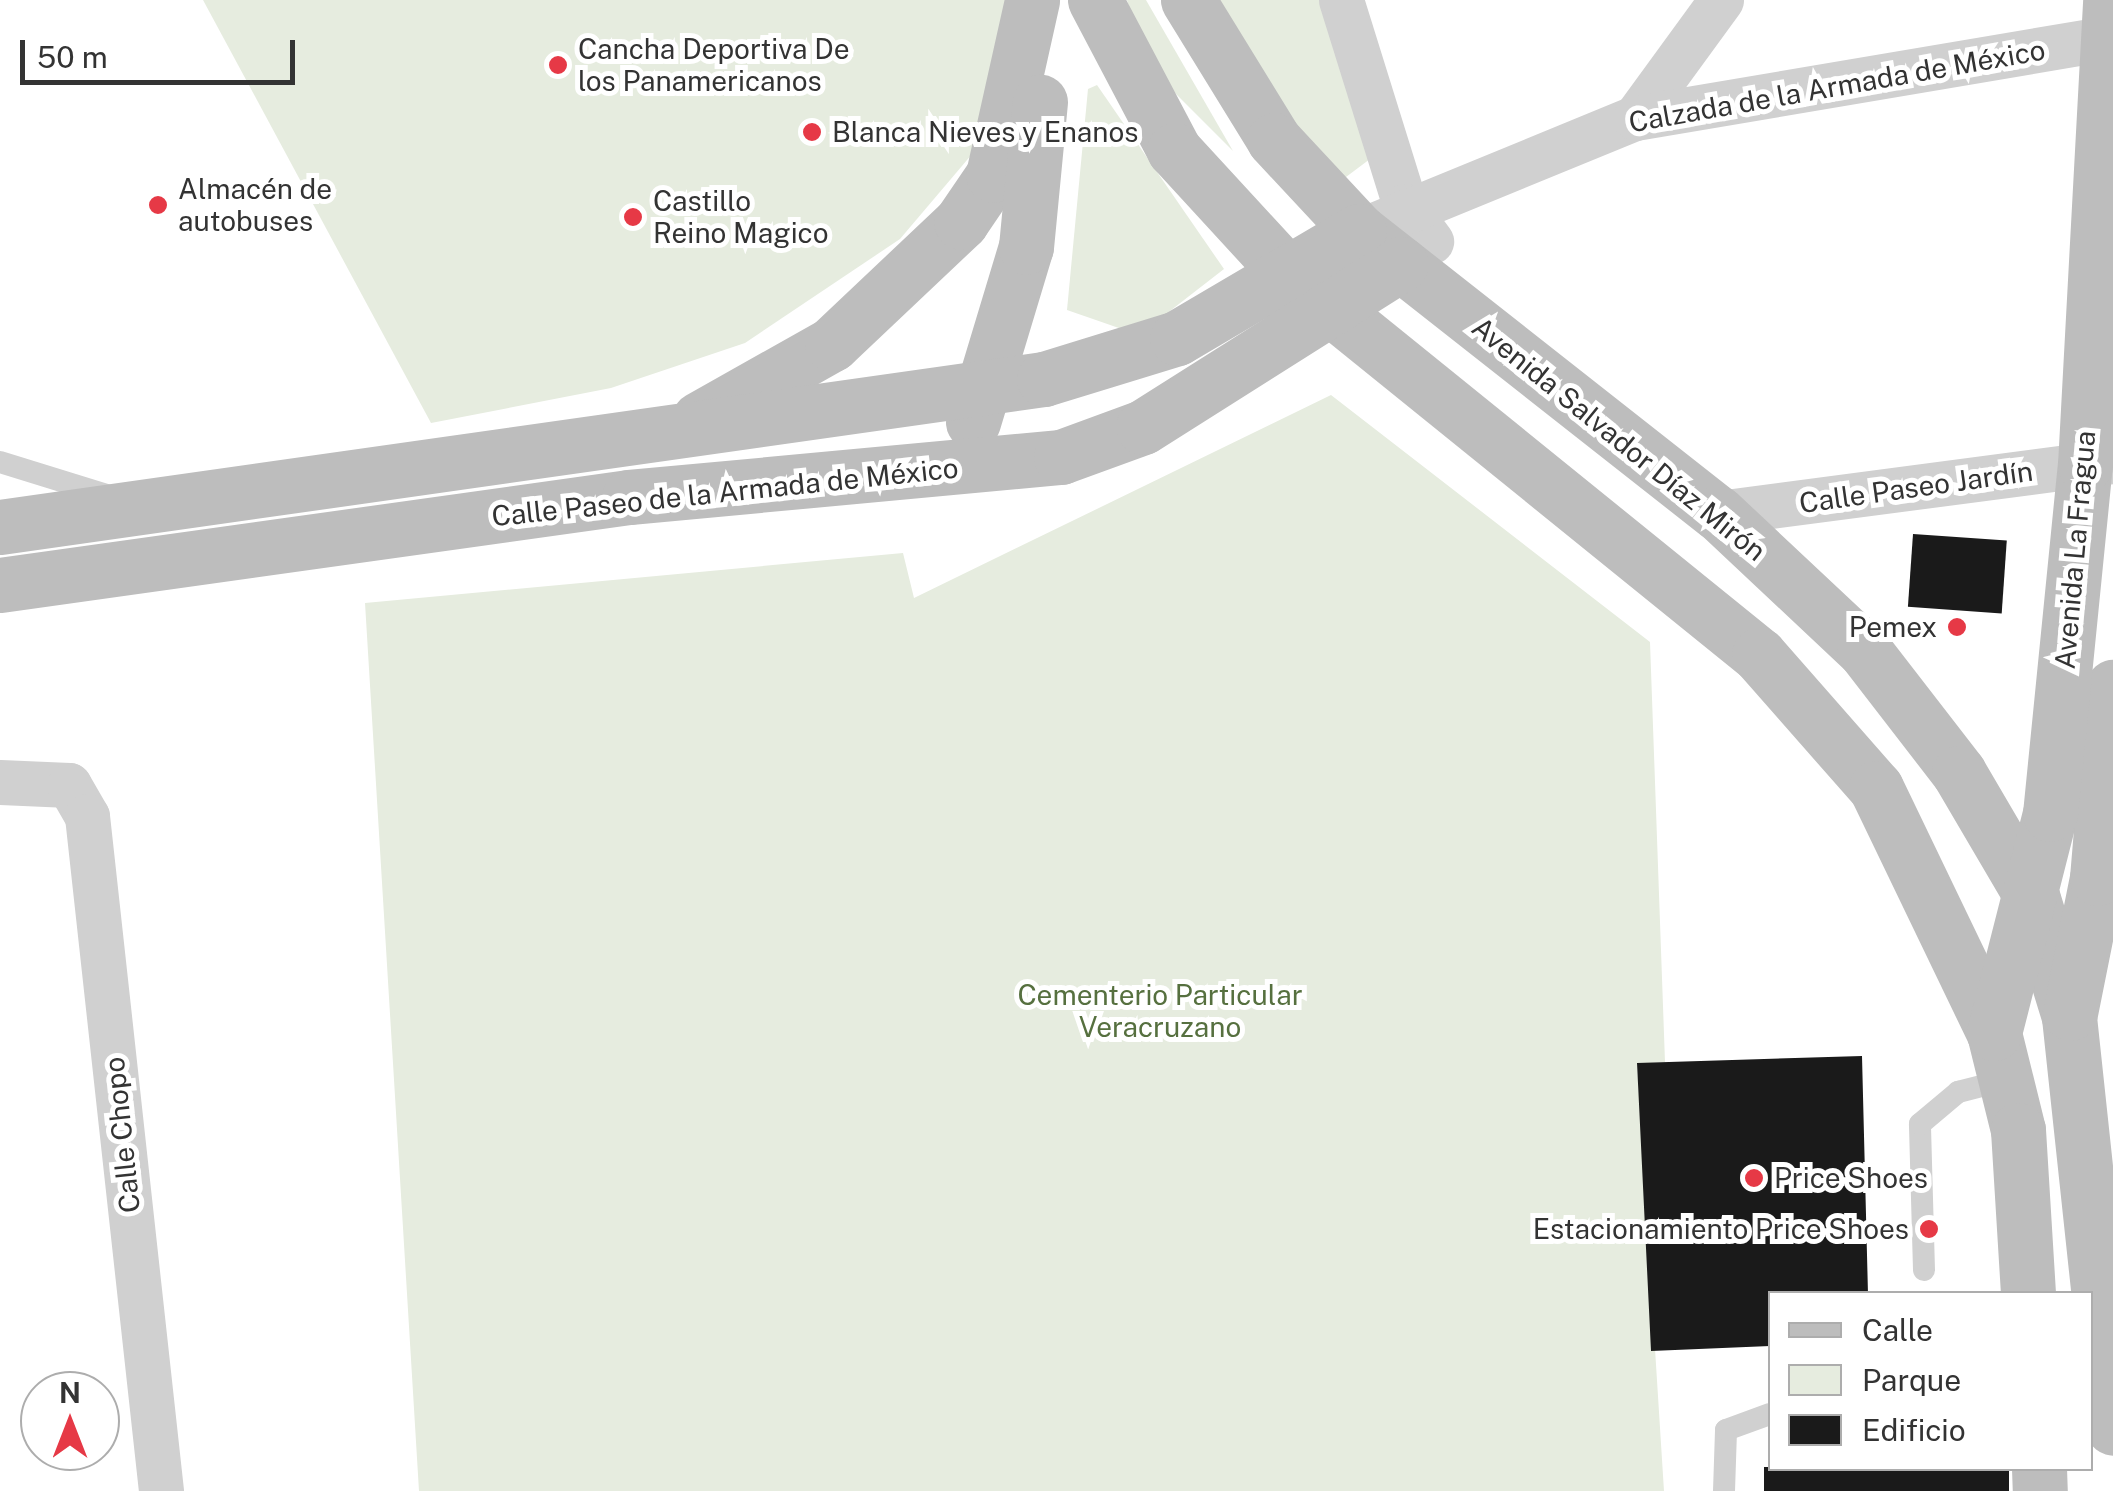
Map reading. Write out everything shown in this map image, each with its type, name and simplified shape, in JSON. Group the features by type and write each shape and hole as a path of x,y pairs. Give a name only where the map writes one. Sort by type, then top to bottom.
{"main road":[{"path":"969,465 976,392 1026,247 1046,36 1036,0"},
{"path":"676,432 832,344 960,222 992,175 1036,0"},
{"path":"1096,0 1174,150 1287,273 1330,312 1759,654 1876,788 2006,1081 2028,1291"},
{"name":"Avenida Salvador Díaz Mirón","path":"1188,0 1274,140 1399,235 1718,514 1864,650 1958,773 2033,899 2069,1017 2113,1428"},
{"name":"Avenida La Fragua","path":"2006,1081 2050,814 2099,463 2111,25"},
{"name":"Calle Paseo de la Armada de México","path":"0,527 976,392 1177,338 1287,273 1399,235"},
{"name":"Calle Paseo de la Armada de México","path":"0,585 629,497 1061,457 1143,427 1330,312 1399,235"},
{"name":"Avenida La Fragua","path":"2006,1081 2069,1017 2096,878 2113,687"}],"street":[{"path":"1340,0 1399,235"},
{"path":"1635,118 1721,0"},
{"name":"Calzada de la Armada de México","path":"1399,235 1456,198 1635,118 2111,25"},
{"name":"Calle Paseo Jardín","path":"1718,514 2099,463"},
{"name":"Calle Chopo","path":"0,782 69,784 88,816 161,1491"}],"lane":[{"path":"0,462 146,507"},
{"path":"1924,1270 1920,1124 1958,1092 2006,1081"},
{"path":"1724,1491 1726,1430 1768,1415"}],"green space":[{"path":"203,0 1022,0 984,140 900,239 745,343 611,388 431,423"},
{"path":"1127,0 1146,0 1233,151 1146,64"},
{"path":"1208,0 1326,0 1378,153 1342,180 1274,102"},
{"path":"1097,85 1224,269 1139,335 1067,310 1088,89"},
{"name":"Cementerio Particular Veracruzano","path":"1331,395 1650,642 1665,1062 1637,1064 1664,1491 419,1491 365,603 903,553 914,598"}],"building":[{"path":"1913,534 2007,541 2002,613 1908,607"},
{"name":"Price Shoes","path":"1862,1056 1868,1291 1768,1291 1768,1346 1651,1351 1637,1063"},
{"path":"1764,1467 1768,1471 2009,1471 2009,1491 1764,1491"}],"place":[{"name":"Cancha Deportiva De los Panamericanos","path":"558,65"},
{"name":"Blanca Nieves y Enanos","path":"812,132"},
{"name":"Almacén de autobuses","path":"158,205"},
{"name":"Castillo Reino Magico","path":"633,217"},
{"name":"Pemex","path":"1957,627"},
{"name":"Price Shoes","path":"1754,1178"},
{"name":"Estacionamiento Price Shoes","path":"1929,1229"}]}
